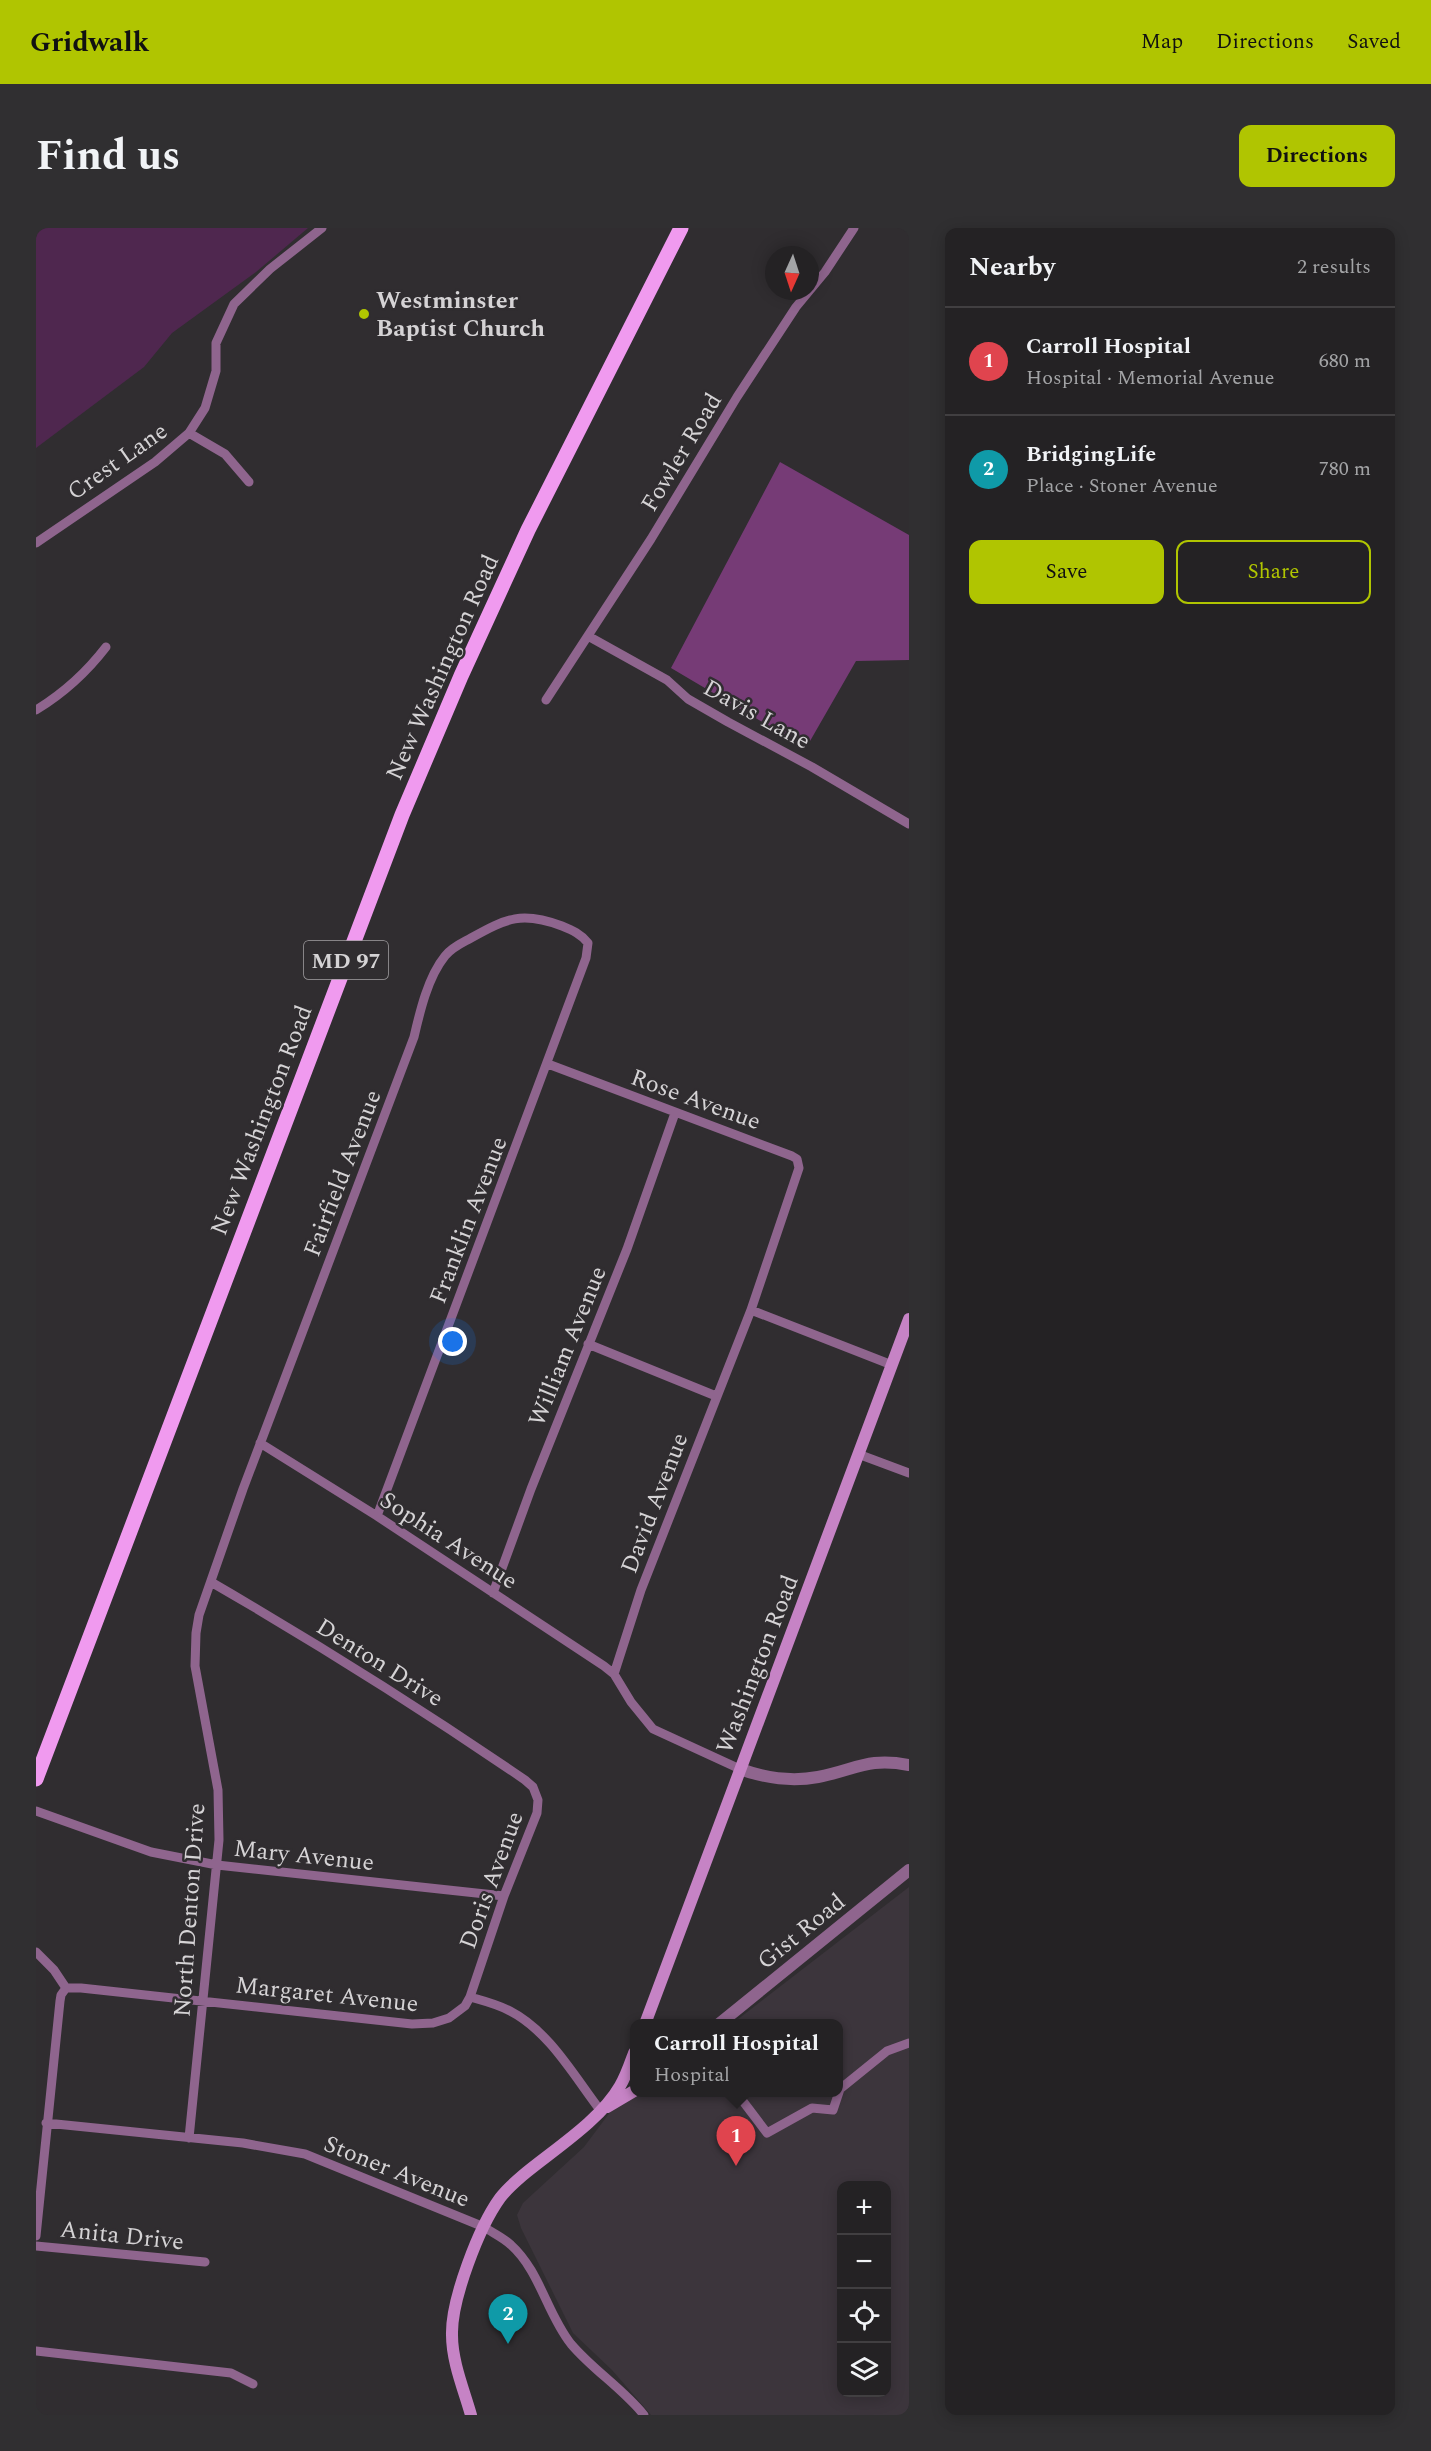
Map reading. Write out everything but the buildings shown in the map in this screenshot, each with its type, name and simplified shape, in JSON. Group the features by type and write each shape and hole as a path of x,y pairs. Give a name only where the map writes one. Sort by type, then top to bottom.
{"main road":[{"name":"New Washington Road","path":"36,1779 402,815 461,676 523,540 681,228"},
{"name":"Washington Road","path":"647,2019 909,1318"},
{"path":"471,2415 452,2335 460,2291 484,2227 495,2206 510,2187 600,2110 620,2087 630,2063"},
{"path":"600,2110 630,2094"}],"street":[{"name":"Crest Lane","path":"36,543 155,462 189,434 205,408 216,371 216,343 234,304 270,269 322,228"},
{"name":"Fowler Road","path":"546,700 703,456 737,397 796,307 825,272 854,228"},
{"path":"189,434 225,454 249,482"},
{"name":"Davis Lane","path":"588,636 667,680 688,699 812,767 909,824"},
{"path":"36,710 60,696 91,666 106,647"},
{"name":"Fairfield Avenue","path":"211,1582 260,1443 414,1037 427,993 440,962 454,948 491,927 512,919 532,916 573,930 584,938 588,949 583,971"},
{"name":"Franklin Avenue","path":"377,1516 583,971"},
{"name":"Rose Avenue","path":"548,1064 675,1113 752,1139 797,1159 800,1168 792,1193"},
{"name":"William Avenue","path":"493,1593 588,1344 627,1249 675,1113"},
{"name":"David Avenue","path":"614,1674 641,1590 751,1310 792,1193"},
{"path":"751,1310 892,1365"},
{"path":"588,1344 716,1396"},
{"name":"Sophia Avenue","path":"260,1443 583,1650 614,1674"},
{"path":"858,1454 909,1473"},
{"name":"Denton Drive","path":"211,1582 296,1631 525,1779"},
{"name":"North Denton Drive","path":"189,2138 217,1865 220,1810 199,1693 194,1651 199,1615 211,1582"},
{"path":"614,1674 653,1730 740,1769 767,1777 793,1780 819,1777 873,1762 909,1765"},
{"name":"Doris Avenue","path":"470,1997 504,1896 537,1813 538,1800 533,1787 525,1779"},
{"name":"Mary Avenue","path":"36,1811 151,1852 217,1865 504,1896"},
{"name":"Gist Road","path":"730,2019 909,1870"},
{"path":"36,1952 54,1970 66,1989 60,2001 36,2236"},
{"name":"Margaret Avenue","path":"66,1989 81,1988 425,2024 449,2018 465,2006 470,1997"},
{"path":"470,1997 498,2005 528,2023 554,2050 600,2110"},
{"path":"843,2088 887,2051 909,2043"},
{"path":"740,2097 767,2133 812,2108 833,2110 838,2097"},
{"name":"Stoner Avenue","path":"46,2123 243,2143 305,2154 484,2227 503,2238 517,2251 533,2274 569,2340 584,2357 624,2392 644,2415"},
{"name":"Anita Drive","path":"36,2246 205,2262"},
{"path":"36,2351 231,2373 253,2384"}],"shaded area":[{"path":"36,228 308,228 256,272 172,333 144,367 36,448"},
{"path":"780,462 909,535 909,660 856,661 806,748 671,668"},
{"path":"909,1887 909,2415 651,2415 612,2370 573,2333 521,2228 517,2215 523,2203 584,2147 626,2091 630,2091 630,2097 843,2097 843,2019 738,2019"}],"place":[{"name":"Westminster Baptist Church","path":"364,314"},
{"name":"Carroll Hospital","path":"736,2166"},
{"name":"BridgingLife","path":"508,2344"}]}
